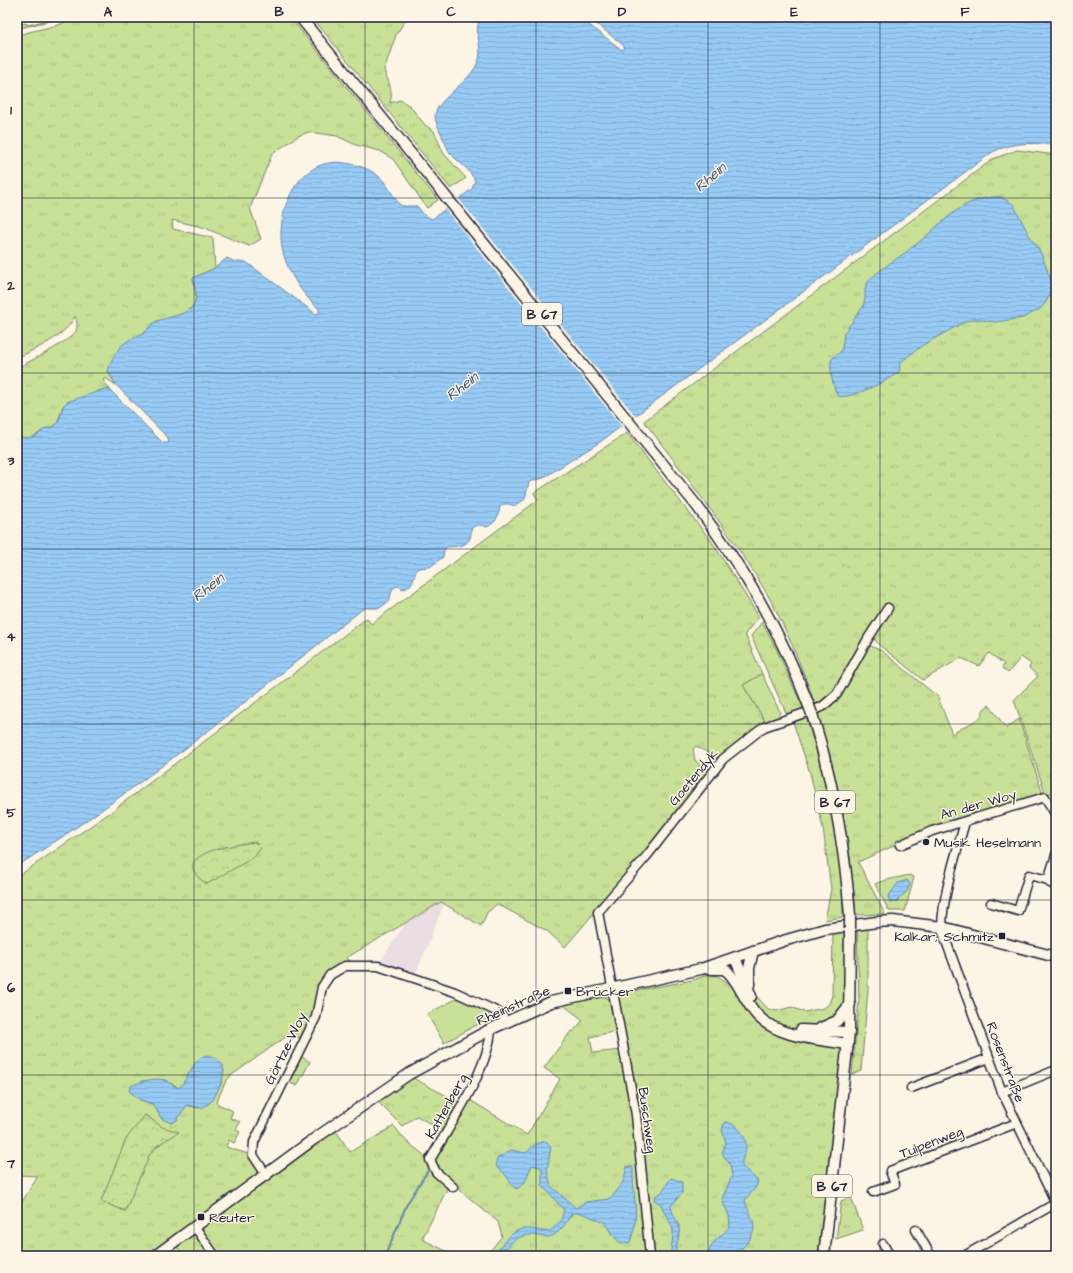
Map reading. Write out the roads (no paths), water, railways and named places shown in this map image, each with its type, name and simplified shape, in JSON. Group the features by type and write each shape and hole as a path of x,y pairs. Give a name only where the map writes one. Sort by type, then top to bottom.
{"main road":[{"name":"B 67","path":"300,17 688,496 733,556 771,620 799,679 811,710 828,767 844,855 850,916 849,1032 824,1256"},
{"name":"Rheinstraße","path":"155,1256 267,1176 314,1139 409,1074 491,1029 551,1002 701,969 804,935 845,925 893,921 942,927 1056,957"},
{"path":"752,997 749,968 753,951"},
{"path":"735,958 735,967 742,991"},
{"path":"735,958 752,997 761,1013 776,1025 787,1029 849,1032"},
{"path":"701,969 724,969 731,975 757,1015 775,1029 792,1034 848,1044"},
{"path":"811,1031 830,1026 837,1021 850,1004"}],"street":[{"name":"Goetendyk","path":"613,989 598,912 646,857 723,759 764,727 822,707 837,694 872,632 888,608"},
{"name":"An der Woy","path":"900,845 932,831 1045,797 1056,815"},
{"path":"942,927 949,882 965,822"},
{"path":"1048,880 1056,855"},
{"path":"991,903 1018,911 1029,875 1048,880 1050,883 1056,885"},
{"name":"Rosenstraße","path":"942,927 1002,1092 1056,1203"},
{"name":"Görtze-Woy","path":"267,1176 253,1155 254,1142 316,1017 322,987 330,975 345,966 378,966 456,992 498,1012 507,1021"},
{"name":"Buschweg","path":"613,989 636,1115 650,1256"},
{"name":"Kattenberg","path":"453,1187 436,1172 430,1160 478,1075 489,1047 491,1029"},
{"path":"911,1088 989,1058"},
{"path":"1002,1092 1056,1070"},
{"name":"Tulpenweg","path":"872,1192 895,1184 890,1171 1017,1123"},
{"path":"964,1256 1056,1203"},
{"path":"195,1227 215,1256"},
{"path":"916,1230 931,1256"},
{"path":"883,1244 890,1256"}],"water":[{"name":"Rhein","path":"480,17 532,17 542,19 553,17 579,17 622,50 625,48 623,45 588,17 1056,17 1056,145 1031,143 1007,146 991,153 600,442 543,478 529,482 525,499 515,506 507,504 502,505 500,507 499,514 493,523 487,527 479,525 471,529 471,535 468,542 457,546 447,547 444,550 443,557 430,567 418,568 410,586 403,589 398,586 393,588 389,601 380,608 364,608 237,709 151,774 62,837 17,866 17,436 28,438 35,436 44,429 52,428 58,422 64,405 67,402 105,389 111,391 163,443 168,443 169,440 167,437 116,385 108,371 114,356 120,347 128,341 143,334 155,322 188,311 195,302 196,296 193,278 215,268 227,258 235,262 246,262 316,314 319,313 319,309 302,291 293,278 284,256 281,240 285,207 301,178 314,169 328,163 345,163 366,168 383,181 399,204 402,206 417,206 424,215 432,219 472,189 475,181 450,152 436,121 435,113 450,94 468,77 478,62 480,57 478,23"},
{"path":"1001,197 1013,204 1029,235 1041,253 1052,283 1052,290 1046,302 1040,309 1023,318 995,322 976,319 966,321 923,345 900,363 899,372 887,380 851,395 838,396 834,388 832,378 831,360 842,350 844,333 863,307 865,288 869,280 918,243 955,211 976,200"},
{"path":"907,880 910,884 907,891 896,902 890,902 888,897 898,883"},
{"path":"206,1055 213,1057 222,1064 224,1073 218,1090 212,1101 201,1108 187,1105 176,1121 171,1123 162,1119 153,1104 140,1100 129,1091 131,1086 156,1079 166,1081 179,1088 194,1065 201,1057"},
{"path":"725,1122 733,1124 743,1134 746,1147 742,1166 758,1181 756,1187 745,1200 754,1227 751,1238 738,1251 727,1256 708,1256 711,1246 730,1226 729,1216 722,1199 732,1176 730,1165 722,1153 726,1143 722,1130"},
{"path":"546,1141 551,1146 547,1171 551,1186 576,1208 586,1202 608,1199 614,1195 623,1182 627,1167 631,1166 633,1168 636,1214 630,1242 623,1244 617,1240 606,1223 585,1214 572,1213 562,1228 552,1236 526,1235 512,1242 501,1256 494,1256 509,1236 519,1230 531,1229 550,1231 561,1221 564,1210 542,1185 542,1169 540,1167 532,1165 525,1182 517,1189 513,1186 505,1174 497,1168 496,1161 498,1158 511,1150 526,1153 536,1144"},
{"path":"671,1178 682,1182 682,1193 671,1206 672,1212 679,1227 676,1249 677,1256 671,1256 673,1233 672,1227 661,1204 654,1200 655,1196 661,1193"}],"waterway":[{"path":"492,1046 494,1040"},
{"path":"434,1162 446,1141"},
{"path":"385,1256 407,1204 430,1167"}],"place":[{"name":"Musik Heselmann","path":"926,842"},
{"name":"Kalkar, Schmitz","path":"1002,936"},
{"name":"Brücker","path":"568,991"},
{"name":"Reuter","path":"201,1217"}]}
